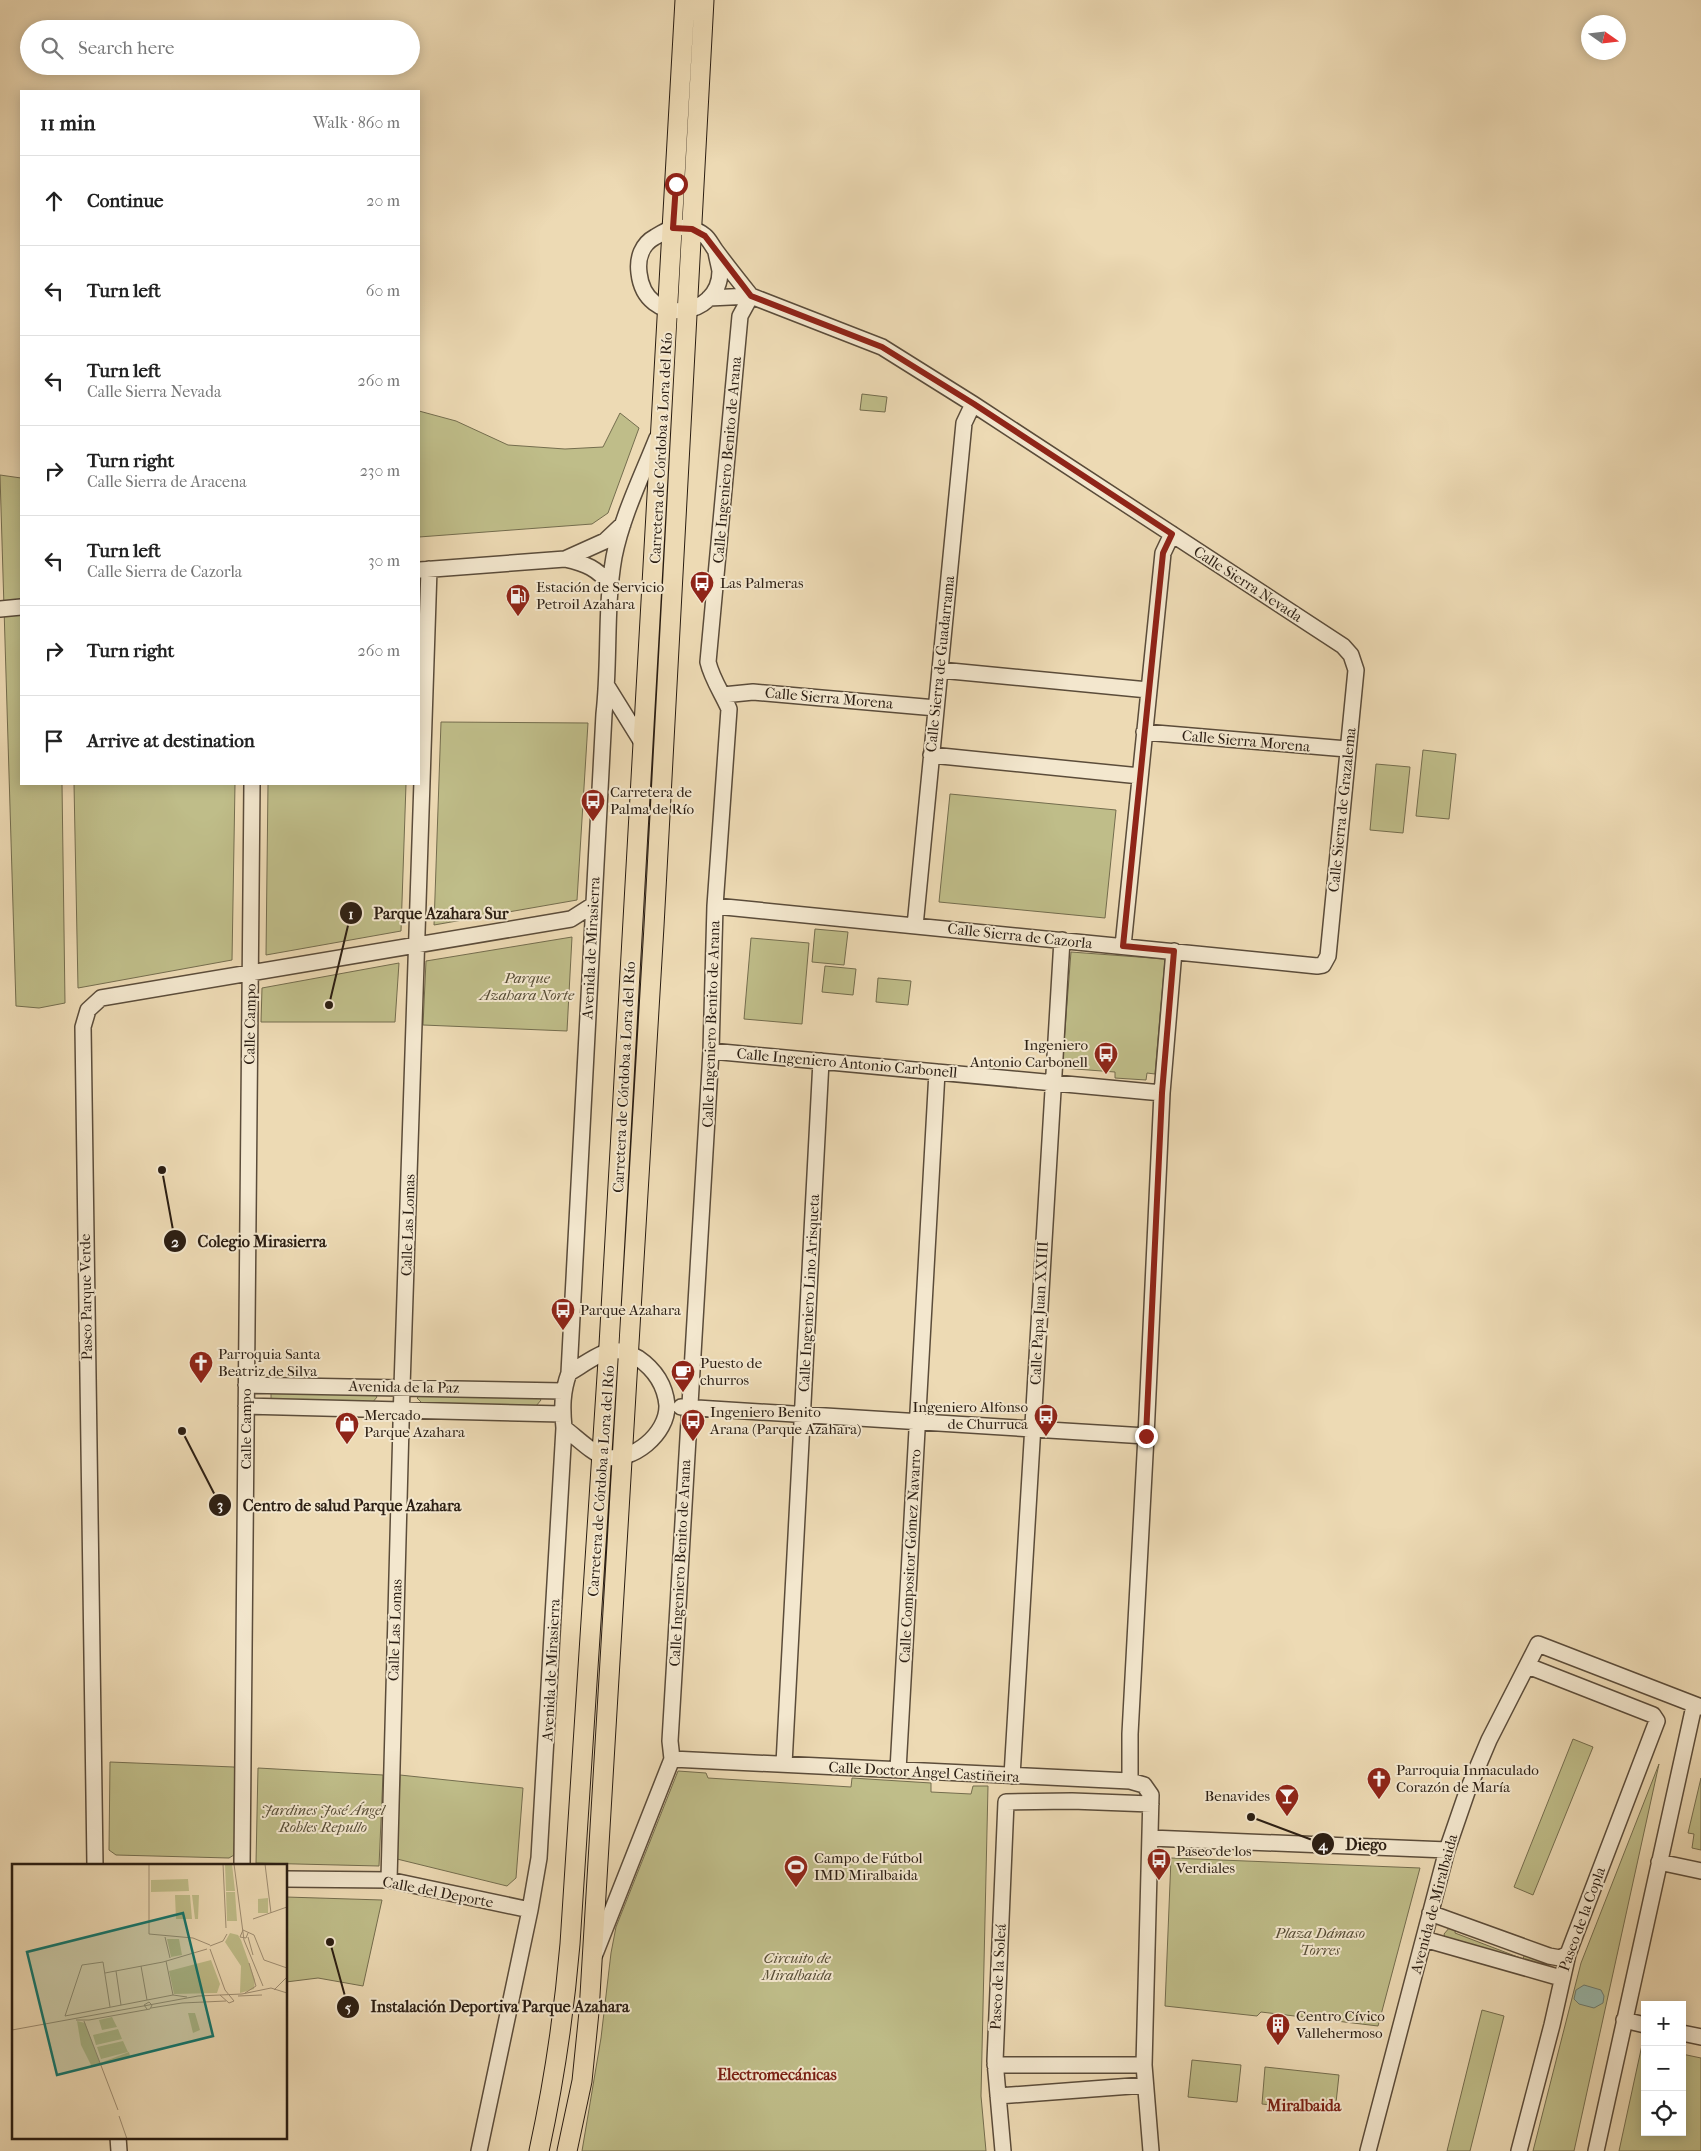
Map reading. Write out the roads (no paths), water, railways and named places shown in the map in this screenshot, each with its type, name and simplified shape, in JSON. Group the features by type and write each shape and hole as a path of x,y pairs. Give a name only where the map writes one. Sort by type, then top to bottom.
{"main road":[{"name":"Carretera de Córdoba a Lora del Río","path":"567,2151 582,2081 589,2012 629,1352 678,311 673,228 685,0"},
{"name":"Carretera de Córdoba a Lora del Río","path":"539,2151 556,2068 570,1953 603,1457 662,426 692,229 704,0"}],"street":[{"path":"673,228 692,229 705,236 751,296 709,298 678,311 653,302 641,288 638,270 644,245 673,228"},
{"path":"709,298 716,286 720,272 716,252"},
{"name":"Calle Sierra Nevada","path":"751,296 882,347 974,404 1343,646 1351,655"},
{"name":"Calle Ingeniero Benito de Arana","path":"672,1759 670,1741 711,1051 715,906 729,709 711,676 708,662 740,316 751,296"},
{"name":"Calle Sierra de Guadarrama","path":"915,926 964,423 974,404"},
{"name":"Avenida de Mirasierra","path":"479,2151 530,1910 539,1858 544,1793 563,1391 569,1373 590,935 614,556 623,524 662,426"},
{"path":"565,559 605,541 623,524"},
{"path":"1123,946 1163,553 1172,534"},
{"path":"424,570 565,559 600,571 611,585"},
{"name":"Calle Las Lomas","path":"420,784 424,570"},
{"path":"0,609 20,607"},
{"name":"Calle Sierra de Grazalema","path":"1324,964 1328,956 1356,670 1351,655"},
{"path":"940,670 1148,690"},
{"path":"607,686 643,744"},
{"name":"Calle Sierra Morena","path":"723,695 753,692 936,708"},
{"name":"Calle Sierra Morena","path":"1144,732 1347,749"},
{"path":"931,755 1140,776"},
{"name":"Calle Campo","path":"242,1864 252,785"},
{"name":"Calle Las Lomas","path":"389,1880 401,1410 417,945 420,785"},
{"path":"590,935 584,926 571,919 593,905"},
{"name":"Calle Sierra de Cazorla","path":"715,906 1316,966 1324,964"},
{"name":"Paseo Parque Verde","path":"95,1864 92,1752 84,1027 88,1010 101,998 571,919"},
{"name":"Calle Papa Juan XXIII","path":"1012,1776 1062,940"},
{"path":"1151,2151 1144,2065 1152,1796 1144,1785 1130,1781 1130,1734 1162,1093 1174,951"},
{"name":"Calle Ingeniero Antonio Carbonell","path":"711,1051 1162,1093"},
{"name":"Calle Ingeniero Lino Arisqueta","path":"784,1764 821,1061"},
{"name":"Calle Compositor Gómez Navarro","path":"898,1770 937,1072"},
{"path":"563,1421 603,1457 623,1458 643,1449 661,1426 667,1406 663,1386 648,1365 629,1352 609,1351 569,1373"},
{"name":"Avenida de la Paz","path":"246,1386 563,1391"},
{"name":"Avenida de la Paz","path":"246,1406 401,1410 563,1421"},
{"path":"667,1406 1146,1436"},
{"name":"Avenida de Miralbaida","path":"1368,2151 1446,1850 1466,1792 1489,1740 1538,1644 1698,1706"},
{"name":"Paseo de la Copla","path":"1519,2151 1568,1954 1657,1722 1653,1715 1528,1666"},
{"path":"1596,2151 1659,1862 1698,1706"},
{"path":"591,1965 672,1759"},
{"name":"Calle Doctor Angel Castiñeira","path":"672,1759 1130,1781"},
{"name":"Paseo de la Soleá","path":"1003,2151 995,2065 1006,1802 1072,1801 1151,1804"},
{"path":"1150,1838 1446,1850"},
{"path":"1659,1862 1701,1871"},
{"name":"Calle del Deporte","path":"288,1879 389,1880 530,1910"},
{"path":"1430,1913 1549,1956 1560,1958 1568,1954"},
{"path":"1424,1939 1561,1978"},
{"path":"1544,1973 1551,1972 1554,1967 1554,1961 1549,1956"},
{"path":"1624,2020 1641,2024"},
{"path":"1686,2034 1701,2037"},
{"path":"995,2065 1144,2065"},
{"path":"998,2096 1145,2085"},
{"path":"118,2138 119,2151"}],"water":[{"path":"1584,1985 1601,1990 1604,1996 1603,2003 1594,2008 1579,2004 1574,1999 1576,1990"}],"place":[{"name":"Las Palmeras","path":"702,604"},
{"name":"Estación de Servicio Petroil Azahara","path":"518,617"},
{"name":"Carretera de Palma de Río","path":"593,822"},
{"name":"Parque Azahara Sur","path":"329,1005"},
{"name":"Ingeniero Antonio Carbonell","path":"1106,1075"},
{"name":"Colegio Mirasierra","path":"162,1170"},
{"name":"Parque Azahara","path":"563,1331"},
{"name":"Parroquia Santa Beatriz de Silva","path":"201,1384"},
{"name":"Puesto de churros","path":"683,1393"},
{"name":"Centro de salud Parque Azahara","path":"182,1431"},
{"name":"Ingeniero Alfonso de Churruca","path":"1046,1437"},
{"name":"Ingeniero Benito Arana (Parque Azahara)","path":"693,1442"},
{"name":"Mercado Parque Azahara","path":"347,1445"},
{"name":"Parroquia Inmaculado Corazón de María","path":"1379,1800"},
{"name":"Diego","path":"1251,1817"},
{"name":"Benavides","path":"1287,1817"},
{"name":"Paseo de los Verdiales","path":"1159,1881"},
{"name":"Campo de Fútbol IMD Miralbaida","path":"796,1888"},
{"name":"Instalación Deportiva Parque Azahara","path":"330,1942"},
{"name":"Centro Cívico Vallehermoso","path":"1278,2046"}],"district":[{"name":"Electromecánicas","path":"777,2074"},
{"name":"Miralbaida","path":"1304,2105"}],"park label":[{"name":"Parque Azahara Norte","path":"527,986"},
{"name":"Jardines José Ángel Robles Repullo","path":"323,1818"},
{"name":"Plaza Dámaso Torres","path":"1320,1942"},
{"name":"Circuito de Miralbaida","path":"797,1966"}]}
